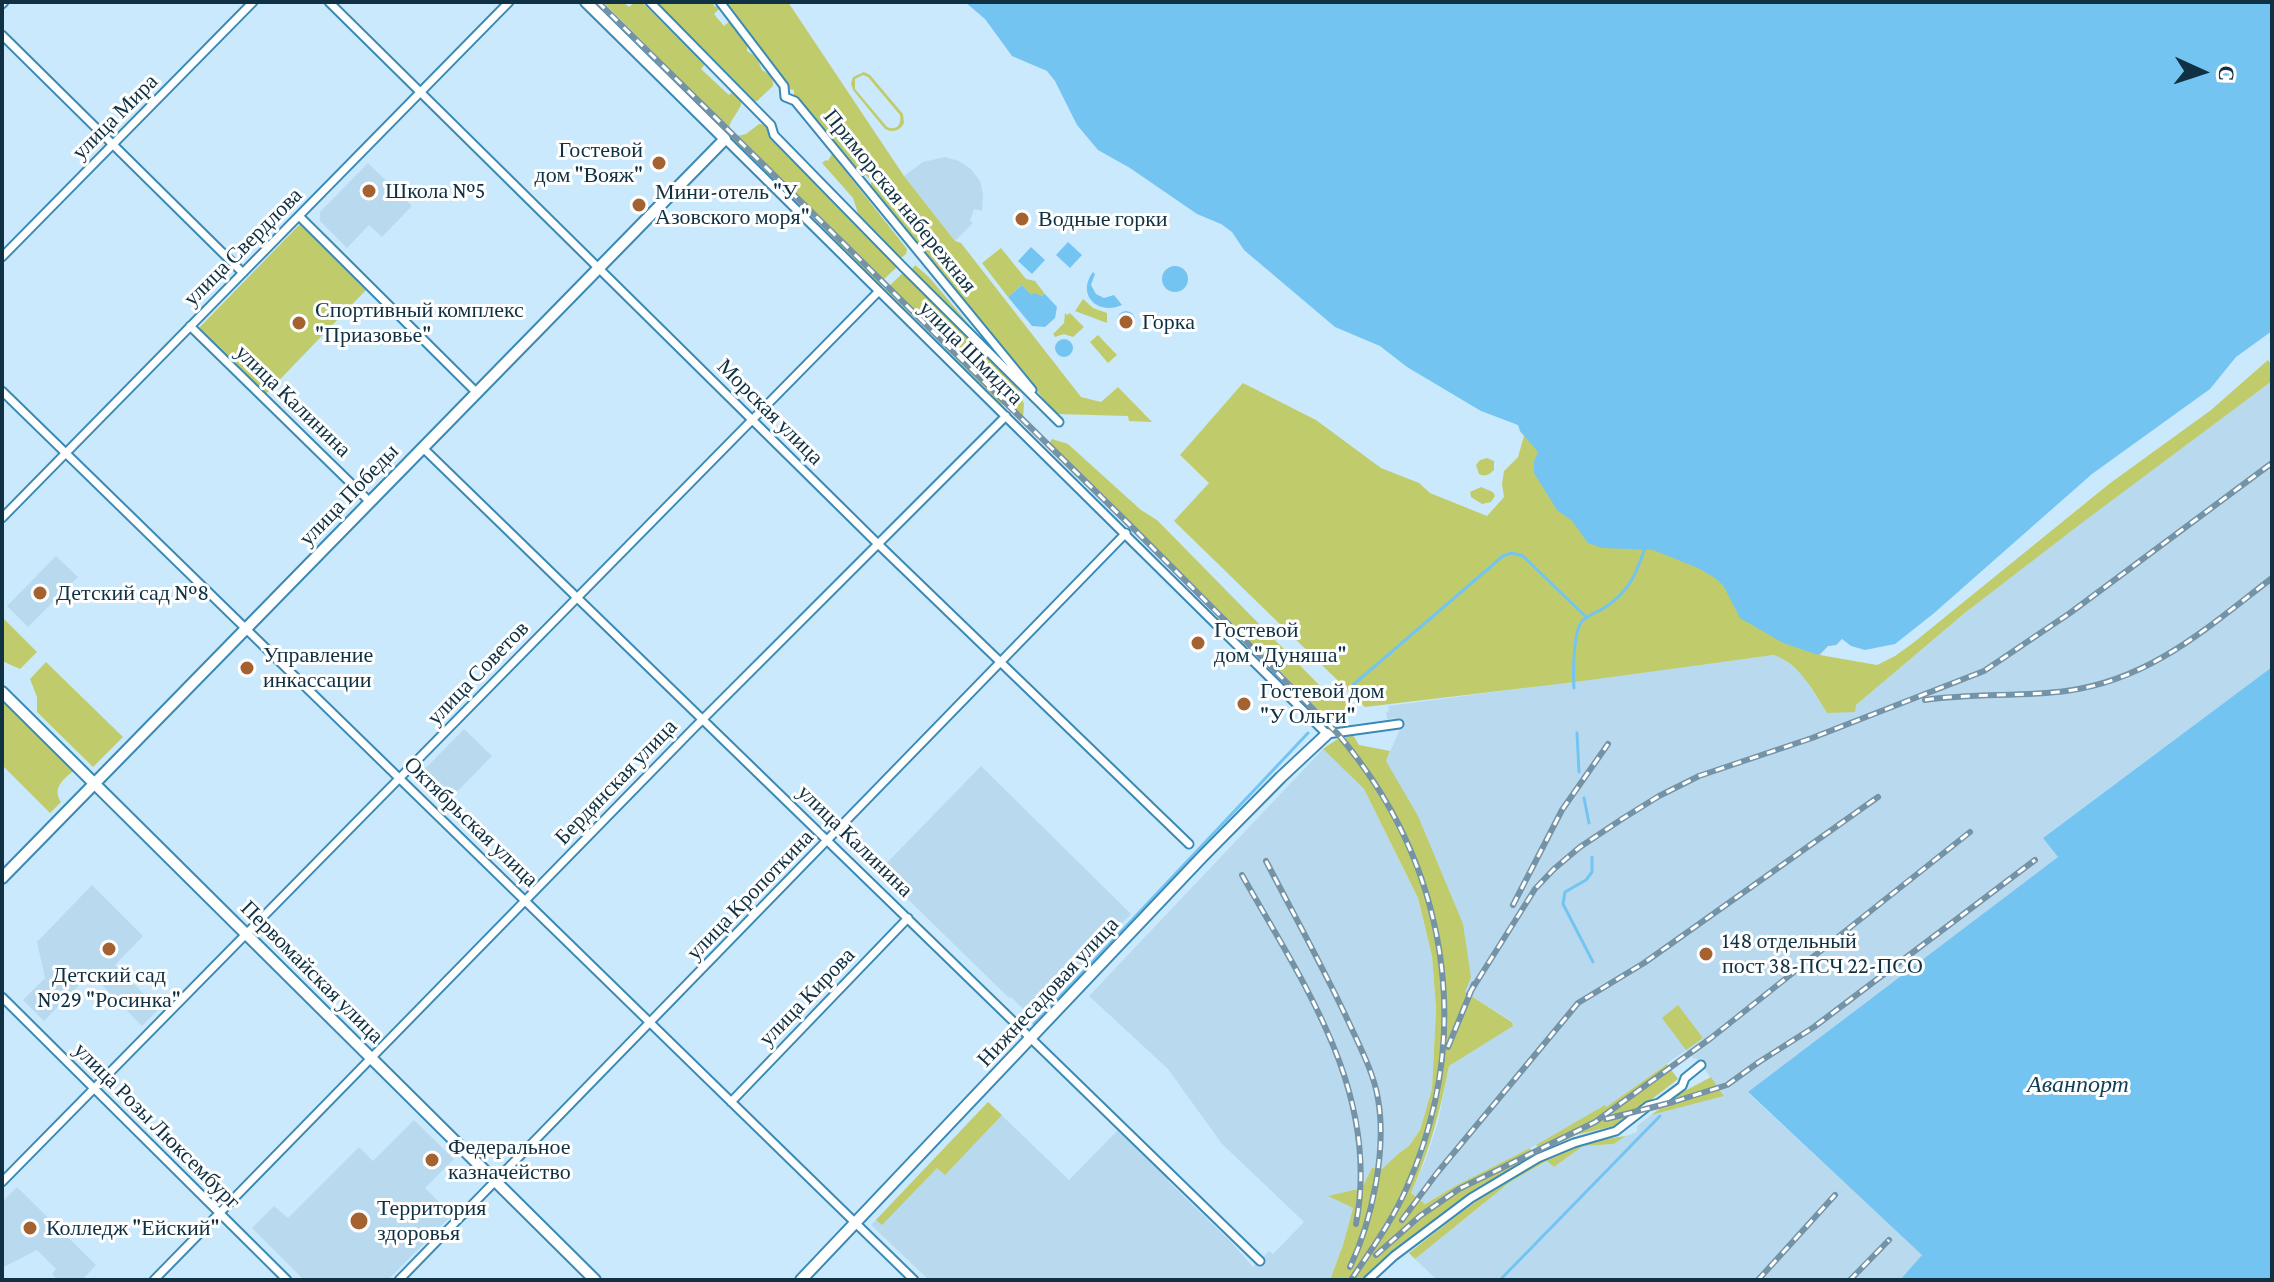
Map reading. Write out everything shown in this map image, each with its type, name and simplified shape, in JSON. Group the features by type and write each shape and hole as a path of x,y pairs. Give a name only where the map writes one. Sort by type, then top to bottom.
{"street":[{"name":"улица Мира","path":"2,257 253,2"},
{"name":"Морская улица","path":"329,2 878,544 1189,844"},
{"name":"улица Свердлова","path":"2,518 509,2"},
{"name":"улица Шмидта","path":"586,2 1327,734"},
{"path":"650,2 771,125 774,135 903,267 918,253"},
{"name":"Приморская набережная","path":"720,2 784,86 785,97 795,101 1059,422 903,267"},
{"path":"2,35 243,273"},
{"name":"улица Победы","path":"2,878 725,139"},
{"path":"299,216 477,393"},
{"name":"улица Советов","path":"2,1182 879,291"},
{"name":"улица Калинина","path":"190,326 370,502"},
{"name":"Октябрьская улица","path":"2,391 914,1280"},
{"name":"Бердянская улица","path":"154,1280 703,719 1006,416"},
{"name":"улица Калинина","path":"423,448 1260,1261"},
{"name":"улица Кропоткина","path":"399,1280 1126,533"},
{"name":"Первомайская улица","path":"2,692 595,1280"},
{"path":"1327,734 1399,724"},
{"name":"Нижнесадовая улица","path":"801,1280 1212,847 1327,734"},
{"name":"улица Кирова","path":"731,1102 908,918"},
{"name":"улица Розы Люксембург","path":"2,997 287,1280"},
{"path":"1368,1280 1394,1256 1471,1198 1538,1158 1616,1131 1648,1106 1659,1103 1682,1086 1685,1078 1701,1065"}],"shaded area":[{"path":"945,157 971,169 980,181 983,194 982,211 974,209 970,221 973,223 955,241 904,176 923,162"},
{"name":"Школа №5","path":"368,163 412,206 382,237 369,225 347,248 320,221 320,212"},
{"path":"2272,381 2272,667 2043,838 2059,857 1748,1093 1923,1255 1900,1280 1437,1280 1415,1259 1510,1182 1548,1161 1554,1167 1583,1146 1614,1144 1637,1132 1637,1126 1651,1115 1724,1095 1696,1058 1686,1050 1606,1107 1424,1204 1411,1193 1438,1122 1449,1066 1513,1025 1512,1021 1465,992 1386,761 1400,729 1399,718 1387,719 1388,706 1774,655 1802,674 1827,713 1856,705 1966,612"},
{"name":"Детский сад №8","path":"56,556 78,577 28,627 7,606"},
{"path":"464,729 492,756 443,806 416,778"},
{"path":"1323,749 1364,789 1418,898 1432,956 1436,1009 1432,1089 1420,1130 1409,1146 1382,1169 1372,1168 1362,1188 1329,1196 1353,1208 1330,1280 929,1280 871,1225 988,1102 1069,1180 1118,1130 1253,1267 1269,1251 1273,1254 1304,1222 1222,1144 1168,1069 1089,996"},
{"path":"981,766 1131,914 1048,1003 1030,1016 879,871"},
{"path":"92,885 143,936 115,965 159,1009 142,1026 99,982 95,985 87,977 44,1021 23,1000 45,978 37,942"},
{"path":"414,1120 454,1159 425,1188 452,1215 388,1280 304,1280 252,1228 274,1206 288,1218 359,1147 373,1161"},
{"name":"Колледж \"Ейский\"","path":"17,1187 96,1265 82,1280 58,1280 52,1274 56,1269 37,1250 2,1268 2,1202"}],"green space":[{"path":"593,2 597,2 883,285 882,286"},
{"path":"603,2 623,2 629,7 635,2 642,2 705,64 701,69 729,95 733,91 742,100 729,128"},
{"path":"656,2 713,2 720,8 714,14 724,26 730,21 747,45 747,51 772,78 773,86 753,101"},
{"path":"723,2 788,2 904,176 955,241 961,243 1081,397 1101,402 1118,387 1152,422 1129,421 1128,416 1056,414 868,186 872,182 866,175 862,178 794,95 794,90 789,89"},
{"path":"864,72 870,75 903,114 904,123 900,128 893,131 885,129 853,90 853,77","holes":["863,75 900,115 896,128 887,127 855,89 855,79"]},
{"path":"759,124 766,125 769,134 897,267 883,280 737,136 746,134"},
{"path":"832,154 907,249 901,258 859,216 853,198 822,163 828,161"},
{"path":"300,224 367,289 265,395 198,329"},
{"path":"1001,248 1026,279 1035,281 1045,294 1031,296 1022,285 1008,297 982,263"},
{"path":"915,265 929,277 982,340 913,272"},
{"path":"904,272 1017,387 1024,404 1023,419 888,287"},
{"path":"885,287 1005,404 1001,405"},
{"path":"1083,299 1093,308 1107,313 1107,323 1075,311"},
{"path":"1065,313 1070,313 1084,327 1073,337 1064,334 1055,337 1053,334 1064,323"},
{"path":"1098,335 1117,355 1108,363 1090,342"},
{"path":"2268,360 2272,366 2272,381 1966,612 1856,705 1855,712 1827,713 1799,672 1774,655 1365,707 1174,521 1209,483 1180,455 1243,383 1316,420 1381,468 1419,483 1430,493 1487,516 1504,497 1504,471 1518,457 1524,436 1520,431 1839,642 1828,646 1820,655 1877,665 1913,643 2109,484 2211,410"},
{"path":"1052,439 1068,444 1141,510 1157,520 1329,695 1342,692 1352,704 1347,719 1335,727 1053,447"},
{"path":"1487,458 1494,461 1494,470 1487,475 1479,474 1476,465"},
{"path":"1481,487 1493,492 1495,496 1491,502 1482,504 1471,497 1470,492"},
{"path":"2,617 37,652 20,669 2,661"},
{"path":"46,662 123,737 93,767 37,712 37,697 30,679"},
{"path":"2,700 73,771 60,785 58,793 61,802 50,813 2,765"},
{"path":"1353,735 1359,745 1390,751 1386,761 1418,816 1463,924 1471,977 1465,992 1512,1022 1513,1026 1449,1066 1434,1130 1411,1193 1425,1204 1530,1148 1534,1156 1470,1194 1362,1280 1330,1280 1353,1208 1328,1196 1362,1188 1372,1168 1382,1169 1409,1146 1420,1130 1432,1089 1436,1009 1432,956 1418,898 1364,789 1323,749 1336,740"},
{"path":"1678,1005 1703,1038 1686,1050 1662,1018"},
{"path":"1667,1064 1678,1079 1618,1125 1576,1135 1541,1152 1536,1145 1606,1107"},
{"path":"1711,1077 1724,1096 1651,1115 1681,1093"},
{"path":"988,1102 1002,1115 945,1175 937,1168 882,1225 876,1220"},
{"path":"1626,1136 1614,1144 1583,1146 1554,1167 1547,1161 1510,1182 1415,1259 1409,1253 1513,1176 1583,1144"}],"water":[{"path":"965,2 2272,2 2272,331 2236,357 2210,389 2092,474 1895,644 1865,650 1851,646 1842,639 1818,655 1783,643 1740,618 1723,585 1698,568 1653,550 1602,548 1588,543 1572,521 1557,510 1534,473 1538,452 1518,425 1481,411 1407,367 1380,346 1335,327 1244,250 1232,232 1197,214 1098,150 1077,125 1047,71 1012,56 985,19"},
{"path":"1068,242 1082,255 1070,268 1056,255"},
{"path":"1031,247 1045,260 1032,274 1018,261"},
{"path":"1175,266 1184,270 1188,279 1184,288 1175,292 1166,288 1162,279 1166,270"},
{"path":"1093,272 1091,285 1096,294 1104,298 1114,295 1122,305 1105,308 1092,301 1087,288"},
{"path":"1022,285 1031,295 1045,294 1057,307 1055,318 1045,327 1032,326 1008,297"},
{"name":"Горка","path":"1122,311 1130,311 1135,320 1133,327 1122,329 1117,324 1117,316"},
{"path":"1060,339 1068,339 1073,348 1071,355 1060,357 1055,352 1055,344"},
{"name":"Аванпорт","path":"2272,667 2272,1280 1900,1280 1922,1255 1748,1092 2058,857 2043,838"}],"waterway":[{"path":"1574,688 1574,652 1580,625 1585,618 1625,590 1645,548"},
{"path":"1353,685 1503,556 1512,553 1523,556 1587,618"},
{"path":"1034,1024 1308,733"},
{"path":"1577,733 1579,772"},
{"path":"1584,798 1589,823"},
{"path":"1592,857 1592,872 1586,880 1565,892 1563,904 1593,962"},
{"path":"1500,1280 1660,1116"}],"railway":[{"path":"598,2 1337,733 1374,783 1404,836 1426,892 1439,950 1444,1008 1441,1068 1428,1128 1401,1199 1351,1280"},
{"path":"1469,994 1535,889 1580,847 1622,819 1699,776 1812,738 1984,671 2070,613 2272,463"},
{"path":"1925,700 2066,691 2124,676 2176,649 2272,578"},
{"path":"1513,905 1562,810 1608,744"},
{"path":"1402,1220 1437,1173 1578,1003 1644,963 1878,797"},
{"path":"1376,1255 1420,1216 1459,1189 1595,1122 1711,1038 1970,832"},
{"path":"1606,1119 1727,1085 1814,1027 2035,860"},
{"path":"1266,861 1340,1004 1367,1062 1376,1090 1381,1140 1376,1185 1365,1229 1350,1267"},
{"path":"1242,875 1311,998 1347,1084 1357,1129 1361,1176 1356,1224"},
{"path":"1448,1047 1474,984"},
{"path":"1758,1280 1835,1195"},
{"path":"1850,1280 1889,1240"}],"place":[{"name":"Гостевой дом \"Вояж\"","path":"659,163"},
{"name":"Школа №5","path":"369,191"},
{"name":"Мини-отель \"У Азовского моря\"","path":"639,205"},
{"name":"Водные горки","path":"1022,219"},
{"name":"Горка","path":"1126,322"},
{"name":"Спортивный комплекс \"Приазовье\"","path":"299,323"},
{"name":"Детский сад №8","path":"40,593"},
{"name":"Гостевой дом \"Дуняша\"","path":"1198,643"},
{"name":"Управление инкассации","path":"247,668"},
{"name":"Гостевой дом \"У Ольги\"","path":"1244,704"},
{"name":"Детский сад №29 \"Росинка\"","path":"109,949"},
{"name":"148 отдельный пост 38-ПСЧ 22-ПСО","path":"1706,954"},
{"name":"Федеральное казначейство","path":"432,1160"},
{"name":"Территория здоровья","path":"359,1221"},
{"name":"Колледж \"Ейский\"","path":"30,1228"}]}
